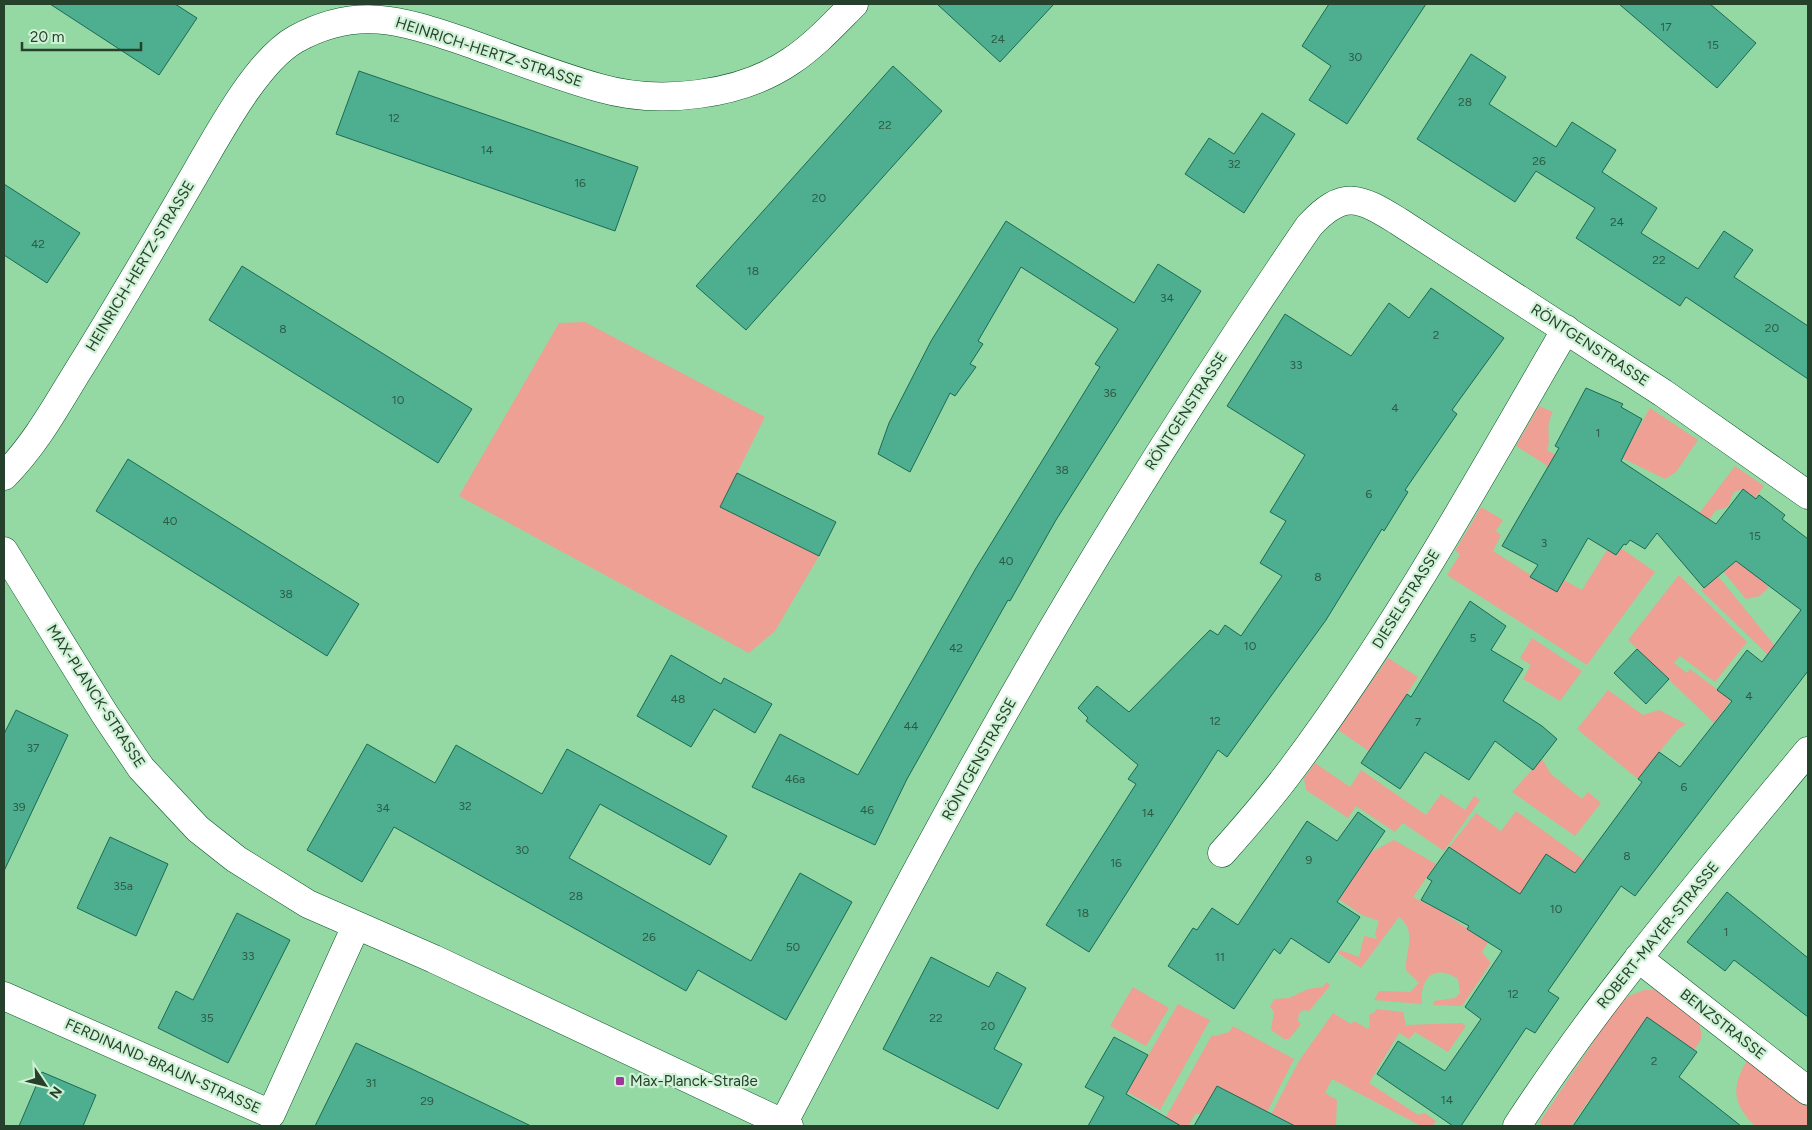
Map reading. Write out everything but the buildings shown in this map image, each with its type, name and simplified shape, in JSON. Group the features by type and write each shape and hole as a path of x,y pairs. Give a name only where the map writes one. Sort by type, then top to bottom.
{"street":[{"name":"HEINRICH-HERTZ-STRASSE","path":"4,476 32,444 98,340 234,108 279,51 294,40 324,26 351,19 397,20 602,89 676,96 722,91 767,74 790,62 821,38 854,4"},
{"name":"RÖNTGENSTRASSE","path":"786,1125 962,788 1070,599 1188,407 1304,234 1320,214 1341,200 1354,199 1366,202 1663,393 1808,495"},
{"name":"DIESELSTRASSE","path":"1222,853 1294,767 1372,655 1446,534 1566,329"},
{"name":"MAX-PLANCK-STRASSE","path":"4,551 118,735 141,768 198,829 236,860 308,904 434,959 786,1125"},
{"name":"ROBERT-MAYER-STRASSE","path":"1517,1126 1592,1018 1638,958 1808,751"},
{"name":"FERDINAND-BRAUN-STRASSE","path":"4,996 271,1114 356,926"},
{"name":"BENZSTRASSE","path":"1638,958 1808,1091"}],"shaded area":[{"path":"585,322 765,417 720,507 819,556 775,631 749,653 459,496 559,323"},
{"path":"1539,406 1553,412 1548,428 1549,442 1547,450 1597,480 1589,492 1516,446"},
{"path":"1650,408 1698,440 1676,472 1665,479 1622,458"},
{"path":"1735,466 1764,486 1755,498 1743,489 1734,492 1730,504 1726,508 1716,510 1702,529 1769,587 1760,596 1746,599 1707,552 1692,523"},
{"path":"1481,507 1503,520 1496,531 1501,535 1493,551 1557,592 1564,580 1582,590 1607,550 1616,555 1621,548 1655,572 1587,665 1447,575 1460,554 1455,551"},
{"path":"1679,575 1747,642 1715,682 1680,656 1674,663 1687,673 1690,669 1731,700 1714,723 1628,640"},
{"path":"1718,576 1775,646 1768,655 1701,590"},
{"path":"1532,638 1582,671 1560,701 1523,679 1531,665 1520,658"},
{"path":"1388,658 1418,677 1369,751 1338,730"},
{"path":"1608,690 1643,715 1659,710 1686,724 1677,730 1638,779 1577,729"},
{"path":"1542,759 1551,774 1582,799 1588,792 1601,803 1575,836 1512,792"},
{"path":"1315,763 1350,787 1361,770 1426,815 1441,794 1465,810 1474,796 1480,800 1444,851 1403,823 1395,832 1356,806 1348,818 1306,790 1304,778"},
{"path":"1516,811 1584,860 1575,873 1546,854 1533,873 1542,879 1512,923 1449,847 1476,813 1501,831"},
{"path":"1394,840 1436,864 1413,897 1439,910 1488,942 1482,952 1491,963 1462,1006 1433,1005 1434,1001 1455,998 1460,993 1458,979 1442,972 1430,976 1426,980 1423,987 1422,1004 1374,1000 1379,991 1410,992 1419,983 1406,970 1409,935 1405,923 1399,917 1361,968 1338,953 1340,950 1359,957 1364,936 1377,939 1375,934 1379,921 1362,915 1330,893 1373,851"},
{"path":"1327,982 1330,986 1309,1011 1304,1010 1299,1013 1298,1021 1301,1024 1289,1039 1284,1039 1271,1030 1274,1012 1270,1007 1274,999 1289,998 1308,989 1322,987"},
{"path":"1133,987 1169,1008 1146,1046 1110,1026"},
{"path":"1644,990 1659,990 1698,1016 1702,1038 1694,1050 1647,1018 1612,1069 1694,1089 1667,1126 1627,1126 1589,1100 1571,1126 1544,1126 1539,1123 1617,1007 1629,996"},
{"path":"1178,1004 1210,1020 1160,1110 1127,1092"},
{"path":"1376,1009 1403,1012 1406,1025 1462,1023 1466,1026 1448,1052 1415,1032 1409,1039 1399,1033 1369,1083 1418,1115 1425,1113 1436,1121 1432,1126 1421,1126 1332,1079 1325,1093 1337,1100 1336,1126 1265,1126 1299,1061 1333,1013 1351,1024 1354,1021 1368,1029 1370,1026 1369,1015 1375,1012"},
{"path":"1233,1026 1294,1059 1260,1126 1248,1126 1258,1108 1201,1115 1196,1113 1188,1126 1171,1126 1163,1122 1212,1035 1215,1036 1229,1032"},
{"path":"1748,1059 1808,1106 1808,1126 1755,1126 1747,1118 1738,1102 1736,1094 1742,1069"}],"place":[{"name":"Max-Planck-Straße","path":"620,1081"}]}
